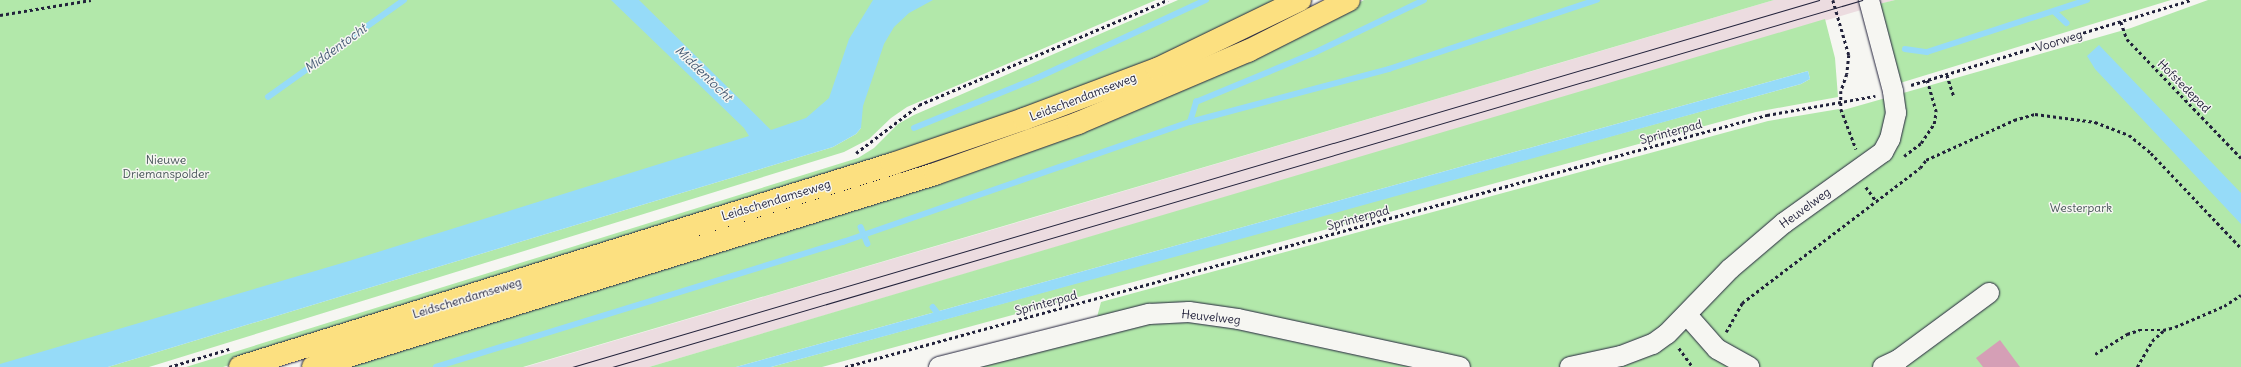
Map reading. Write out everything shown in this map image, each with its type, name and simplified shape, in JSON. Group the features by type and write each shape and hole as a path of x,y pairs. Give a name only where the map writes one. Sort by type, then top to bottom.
{"main road":[{"name":"Leidschendamseweg","path":"238,357 892,164 1024,119 1157,69 1300,0"},
{"name":"Leidschendamseweg","path":"313,367 935,174 1078,123 1248,51 1349,0"}],"street":[{"path":"1869,0 1886,93"},
{"name":"Heuvelweg","path":"1570,367 1621,356 1653,344 1687,315 1730,269 1784,223 1883,152 1890,139 1896,113 1886,93"},
{"path":"1883,367 1898,360 1989,293"},
{"name":"Heuvelweg","path":"939,367 1149,314 1189,312 1238,319 1460,367"},
{"path":"1687,315 1717,349 1749,367"}],"path":[{"path":"0,15 91,0"},
{"path":"854,154 867,146 902,116 919,105 1168,0"},
{"path":"1833,0 1849,55 1849,64 1840,103 1845,126 1856,151 1850,162 1876,201"},
{"name":"Voorweg","path":"1902,157 1920,143 1934,124 1936,112 1928,80 2190,0"},
{"name":"Hofstedepad","path":"2121,22 2127,39 2241,158"},
{"path":"1947,75 1954,96"},
{"name":"Sprinterpad","path":"845,367 1767,116 1886,93"},
{"path":"1717,349 1742,303 1920,168 1926,160 2014,120 2035,114 2057,115 2095,122 2129,135 2151,153 2241,248"},
{"path":"2095,354 2127,334 2139,330 2163,330 2224,306 2241,295"},
{"path":"2137,367 2152,341 2163,330"},
{"path":"1677,345 1694,367"},
{"path":"169,367 238,357"}],"shaded area":[{"path":"1774,0 1895,0 649,367 525,367"}],"green space":[{"name":"Nieuwe Driemanspolder","path":"0,0 1156,0 907,107 891,118 869,139 844,152 149,367 108,367 833,147 856,134 861,128 0,367"},
{"path":"1178,0 1291,0 1040,108 302,344 223,367 186,367 858,158 874,148 898,124 914,115"},
{"path":"1364,0 1774,0 523,367 331,367 1250,61"},
{"path":"1895,0 2171,0 1900,83 1879,4"},
{"name":"Westerpark","path":"2208,0 2241,0 2241,367 952,367 1097,317 1101,302 1768,121 1839,109 1840,111 2131,28"},
{"path":"1825,19 1835,58 1838,97 1756,112 822,367 771,367 1801,84 1810,79 1808,71 736,367 649,367"}],"water":[{"path":"611,0 639,0 771,130 806,118 829,98 849,39 873,0 933,0 909,13 894,27 884,44 863,106 861,128 856,134 833,147 108,367 0,367 0,364 349,261 749,136 744,128"},
{"path":"2099,45 2241,193 2241,224 2095,69 2087,56"},
{"path":"1808,71 1810,79 1801,84 1266,232 771,367 736,367"}],"building":[{"path":"2000,340 2020,367 1983,367 1976,358"}],"waterway":[{"name":"Middentocht","path":"268,97 404,0"},
{"path":"914,128 1037,78 1206,0"},
{"path":"1190,122 1196,102 1312,54 1424,0"},
{"path":"436,367 843,242 1190,122 1389,69 1597,0"},
{"path":"1905,49 1927,52 2087,0"},
{"path":"2055,12 2067,23"},
{"path":"861,227 868,244"},
{"path":"933,307 940,316"}],"tram line":[{"path":"572,367 1819,0"},
{"path":"612,367 1862,0"}]}
